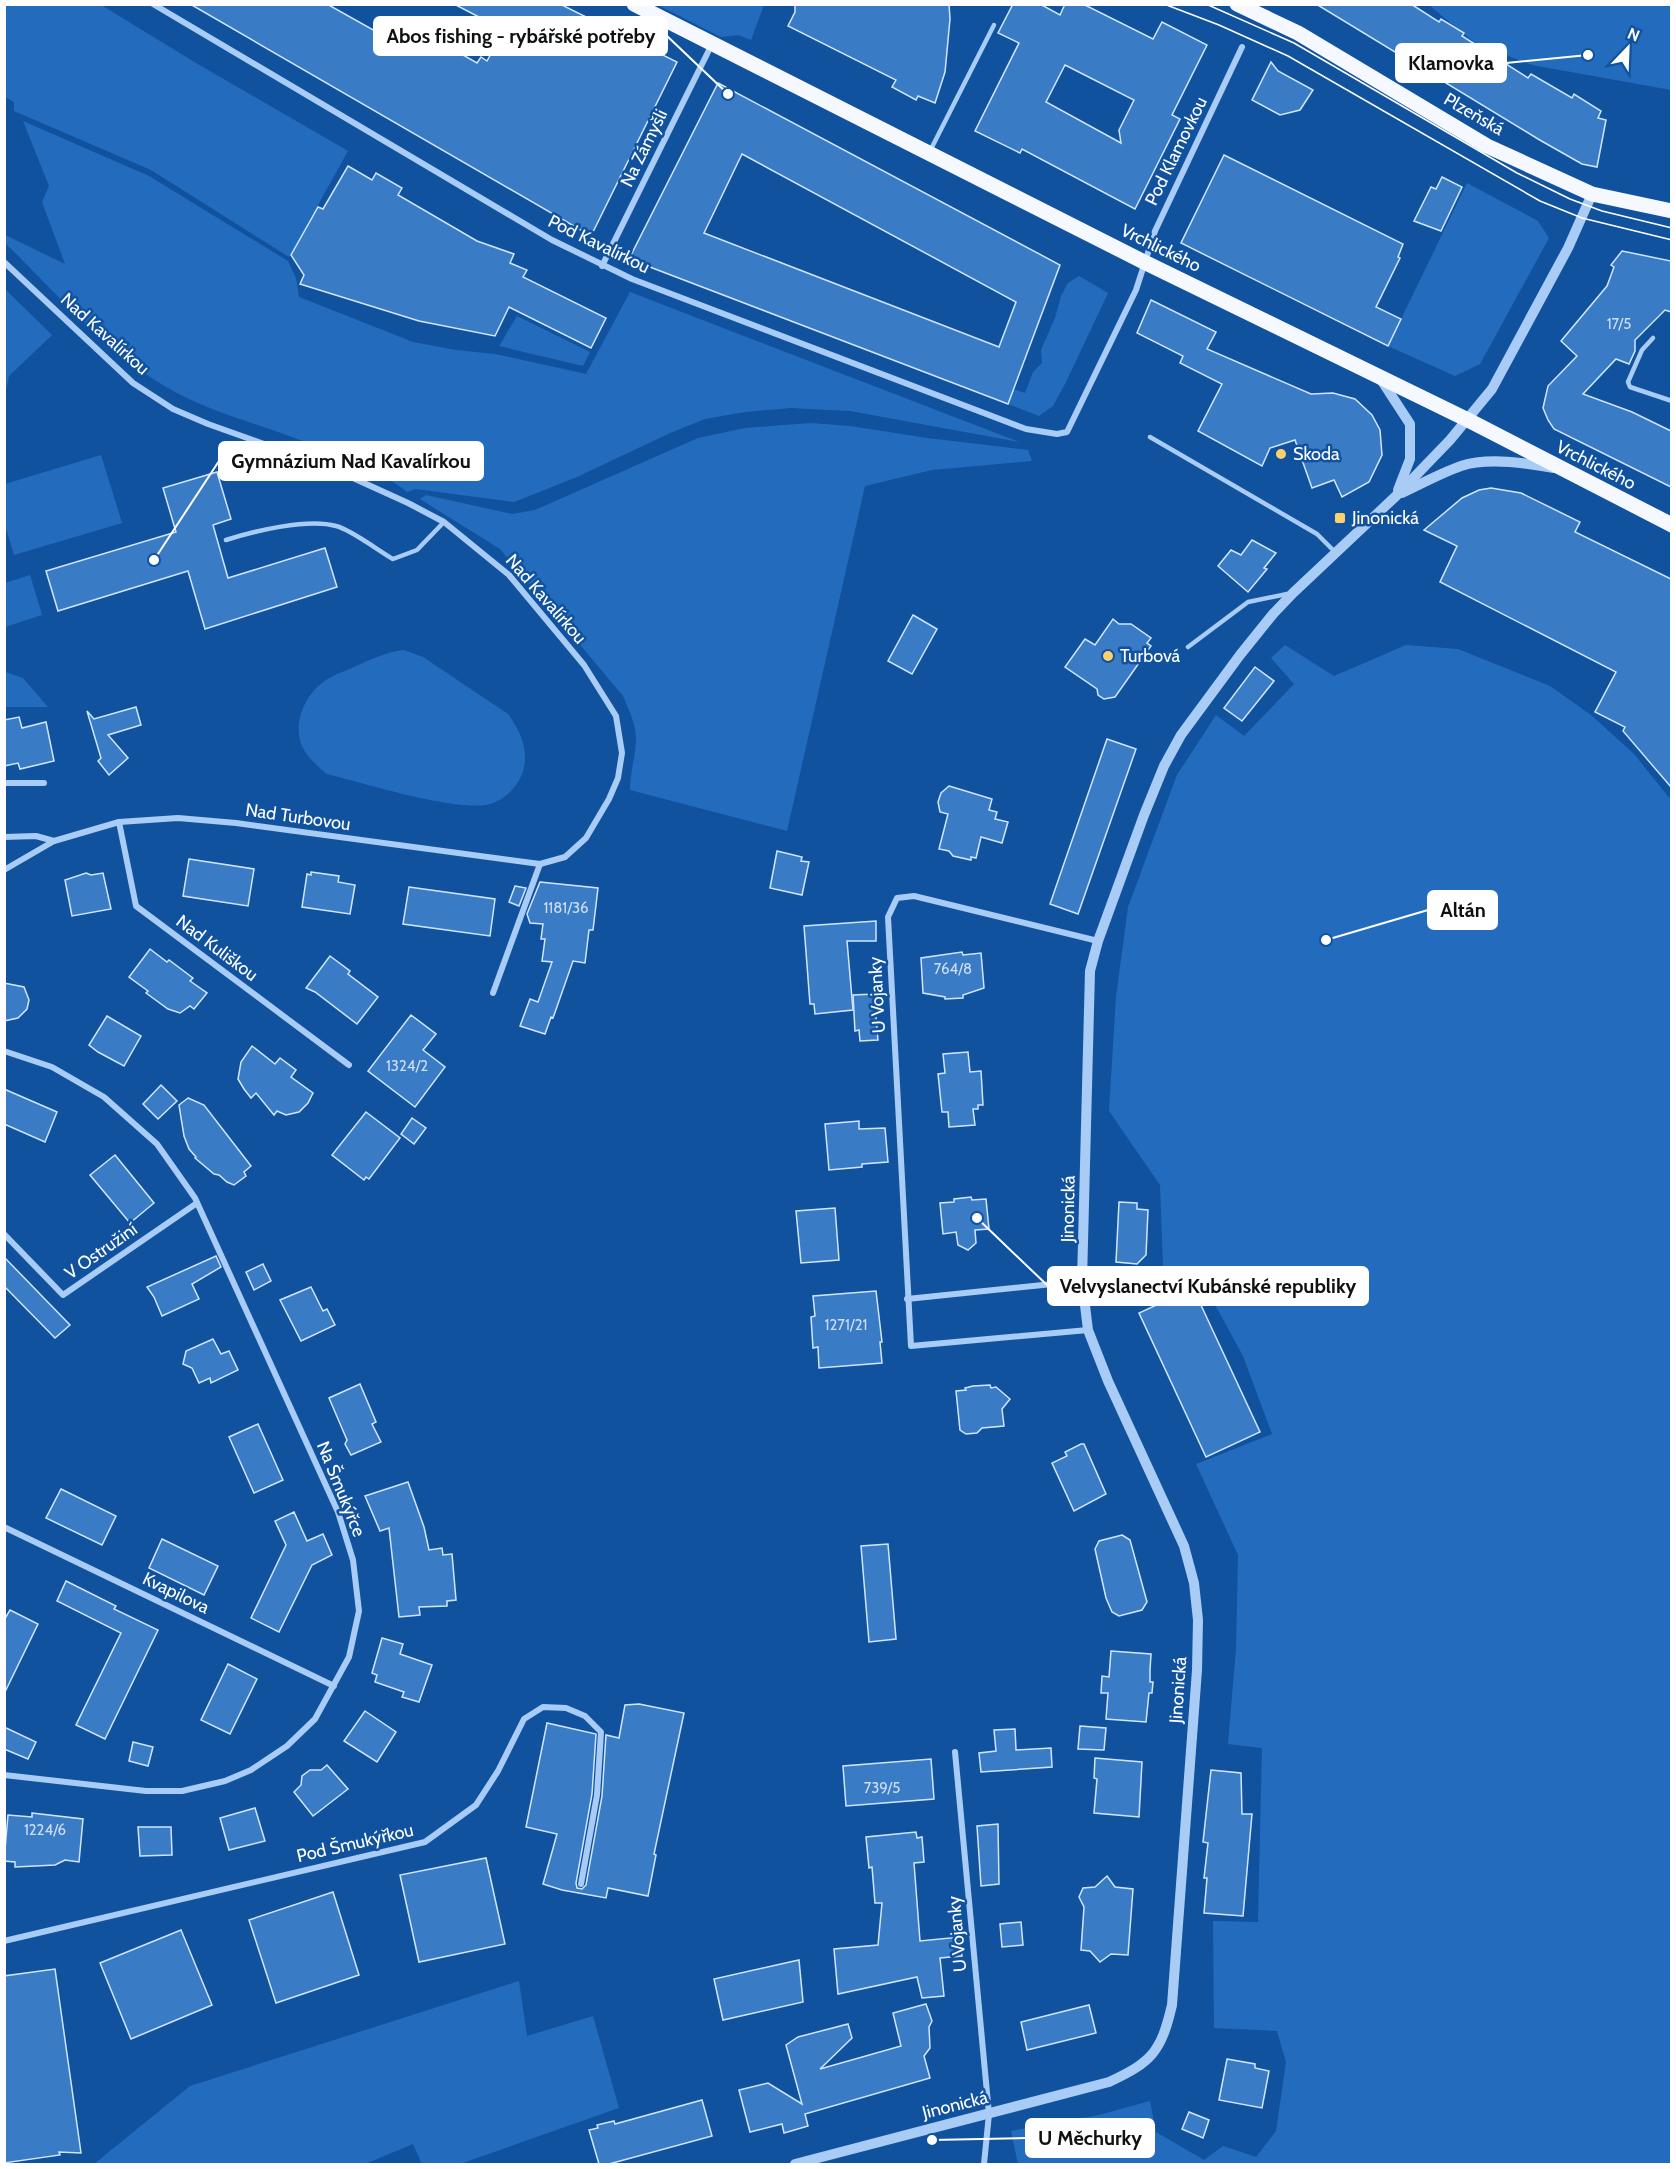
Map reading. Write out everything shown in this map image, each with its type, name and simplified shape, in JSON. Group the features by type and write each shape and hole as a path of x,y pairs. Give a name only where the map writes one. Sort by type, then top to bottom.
{"main road":[{"name":"Vrchlického","path":"633,4 1144,262 1468,420 1671,525"},
{"name":"Plzeňská","path":"1239,5 1298,33 1487,146 1592,194 1671,211"}],"street":[{"name":"Pod Kavalírkou","path":"153,4 552,240 602,266 1026,429 1057,434 1067,432"},
{"name":"Na Zámyšli","path":"602,266 712,44"},
{"name":"Pod Klamovkou","path":"1067,432 1136,290 1155,231 1242,47"},
{"name":"Jinonická","path":"795,2164 1109,2082 1149,2059 1165,2034 1172,2005 1197,1670 1198,1620 1194,1583 1184,1546 1108,1381 1088,1330 1082,1281 1090,971 1098,941 1144,815 1164,766 1181,735 1240,655 1293,593 1396,496 1468,420 1498,381 1574,236 1592,194"},
{"name":"Nad Kavalírkou","path":"4,262 133,383 173,409 208,424 331,468 408,503 444,522 509,575 584,665 616,716 622,753 618,778 609,799 586,838 565,857 540,864"},
{"path":"1379,377 1410,424 1410,459 1396,496"},
{"path":"1396,496 1462,466 1474,463 1523,462 1562,470"},
{"path":"4,783 44,783"},
{"name":"Nad Turbovou","path":"4,870 54,841 119,822 178,818 236,823 540,864"},
{"name":"Nad Kuliškou","path":"119,822 136,906 349,1065"},
{"name":"Nad Turbovou","path":"4,837 36,836 54,841"},
{"path":"493,993 540,864"},
{"name":"U Vojanky","path":"1088,1330 911,1346 888,917 897,898 914,896 1098,941"},
{"name":"Na Šmukýřce","path":"4,1051 52,1067 104,1097 157,1144 197,1203 338,1512 353,1560 358,1611 349,1656 315,1719 287,1746 251,1770 225,1781 182,1791 146,1791 4,1775"},
{"name":"V Ostružiní","path":"4,1234 63,1295 197,1203"},
{"path":"907,1299 1082,1281"},
{"name":"Kvapilova","path":"4,1527 334,1686"},
{"name":"Pod Šmukýřkou","path":"4,1941 425,1842 476,1805 498,1771 524,1719 543,1707 566,1708 585,1716 601,1732 597,1795 581,1884"},
{"name":"U Vojanky","path":"955,1752 989,2114 984,2164"}],"lane":[{"path":"929,153 994,26"},
{"path":"1653,338 1642,350 1628,382 1630,387 1671,401"},
{"path":"1150,436 1317,534 1335,552"},
{"path":"226,540 243,534 308,523 337,526 393,559 417,550 444,522"},
{"path":"1188,647 1248,602 1293,593"}],"shaded area":[{"path":"4,5 101,5 348,151 289,257 151,170 14,111 14,102 5,97"},
{"path":"658,5 764,5 751,40 738,35 721,37"},
{"path":"1429,5 1671,5 1671,90 1532,65 1476,44"},
{"path":"23,121 149,176 288,261 296,278 299,297 413,342 495,354 586,374 630,292 1019,442 850,411 791,408 745,412 705,419 577,477 514,502 416,489 407,492 384,477 343,458 298,439 219,412 177,393 129,361 86,324 5,243 5,235 65,264 42,202 49,186"},
{"path":"1467,183 1538,221 1549,238 1480,364 1455,376 1388,346"},
{"path":"1079,276 1108,293 1053,406 1039,416 1008,404 1013,389 1025,393 1033,372 1042,363 1041,350 1055,318 1061,296 1068,283"},
{"path":"5,289 52,335 9,376 5,394"},
{"path":"517,316 590,352 583,366 499,346"},
{"path":"811,423 850,426 1028,450 1032,461 932,470 865,486 787,831 630,790 636,736 623,696 500,549 420,499 426,495 512,514 535,510 698,438 745,428"},
{"path":"101,455 122,523 14,555 5,525 5,484"},
{"path":"30,575 42,615 5,627 5,583"},
{"path":"1285,645 1334,676 1406,645 1458,649 1550,686 1591,715 1634,754 1671,800 1671,2164 1018,2164 1011,2131 1099,2115 1150,2101 1156,2132 1204,2160 1223,2146 1256,2157 1276,2131 1286,2062 1277,2031 1214,2028 1213,1921 1258,1922 1262,1748 1228,1744 1236,1649 1238,1555 1196,1464 1272,1434 1243,1356 1201,1279 1136,1303 1163,1265 1160,1185 1109,1111 1116,997 1128,907 1177,775 1216,715 1244,736 1294,684 1271,658"},
{"path":"404,650 423,657 508,714 513,721 525,750 524,766 517,783 502,798 479,806 460,805 412,796 327,774 307,754 299,737 299,727 303,709 312,692 337,674 379,656"},
{"path":"5,672 23,678 48,707 5,707"},
{"path":"519,1981 527,2036 593,2016 619,2108 460,2164 422,2164 413,2144 365,2164 94,2164 190,2086"}],"building":[{"path":"190,4 327,4 416,54 428,35 477,63 481,57 487,61 504,30 454,4 560,4 677,62 591,236"},
{"path":"795,4 949,4 950,19 945,72 935,103 918,96 916,100 892,87 896,80 788,26 795,12"},
{"path":"1013,4 1040,4 1060,15 1065,4 1083,4 1153,39 1162,22 1207,45 1172,115 1180,119 1135,209 1022,149 1020,153 975,131 1019,43 998,33","holes":["1065,65 1134,100 1119,130 1121,143 1046,102"]},
{"path":"1316,4 1411,4 1439,22 1441,19 1464,33 1462,36 1528,78 1531,74 1572,98 1574,94 1601,111 1598,118 1606,120 1597,167 1582,164 1538,139"},
{"path":"1271,62 1278,71 1313,90 1300,110 1280,115 1252,100"},
{"path":"718,83 1060,265 1008,404 629,259","holes":["742,154 1016,302 999,347 704,233"]},
{"path":"1224,155 1403,244 1398,257 1400,258 1376,307 1401,319 1388,346 1181,243"},
{"path":"348,166 372,180 376,173 402,188 398,195 477,241 514,254 510,263 527,270 523,277 606,318 591,348 509,307 495,336 419,321 300,284 304,275 291,255 318,207 323,209"},
{"path":"1442,177 1462,187 1441,231 1414,221 1431,187 1436,189"},
{"path":"1622,251 1671,261 1671,312 1665,310 1635,340 1635,351 1629,364 1616,359 1583,394 1632,412 1671,431 1671,487 1554,429 1543,408 1548,386 1577,356 1561,341 1607,286 1614,267 1611,265"},
{"path":"1151,300 1216,332 1207,349 1311,394 1333,393 1355,399 1372,415 1380,430 1382,455 1369,482 1342,497 1334,480 1312,488 1295,440 1270,448 1262,466 1198,431 1222,384 1180,363 1183,356 1137,333"},
{"path":"217,472 231,519 213,525 228,578 325,548 337,587 205,629 188,571 58,611 46,571 176,532 163,488"},
{"path":"1491,488 1521,493 1580,522 1575,532 1671,579 1671,787 1623,731 1625,727 1595,712 1616,672 1440,582 1457,546 1424,530 1462,498 1479,490"},
{"path":"1252,540 1276,553 1264,568 1267,569 1248,592 1218,566 1231,550 1241,555"},
{"path":"913,615 937,629 912,674 888,661"},
{"name":"Turbová","path":"1113,619 1119,624 1131,624 1151,638 1147,643 1151,646 1115,697 1104,699 1098,695 1097,689 1065,667 1085,639 1095,645"},
{"path":"1255,667 1274,681 1242,721 1224,708"},
{"path":"136,707 141,725 108,735 128,758 109,775 98,761 101,758 87,711 94,719"},
{"path":"19,717 22,728 46,722 54,761 20,769 18,763 4,766 4,720"},
{"path":"1107,739 1136,749 1078,914 1050,904"},
{"path":"949,786 992,799 989,810 997,812 995,819 1008,822 1002,843 981,837 976,858 971,857 971,860 953,856 949,851 939,849 948,814 940,812 938,802 941,793"},
{"path":"777,851 802,857 801,861 809,862 802,895 770,888"},
{"path":"189,859 254,869 248,906 183,896"},
{"path":"311,872 339,876 338,882 355,885 350,914 302,907 307,874 311,875"},
{"path":"86,873 91,875 103,873 111,909 72,916 65,880"},
{"path":"540,882 598,888 593,930 589,930 585,963 573,961 545,1034 520,1026 530,999 538,1002 552,962 542,961 545,939 541,939 543,924 530,923 527,914"},
{"path":"515,886 526,888 519,906 509,902"},
{"path":"409,887 495,899 490,936 403,924"},
{"path":"876,921 876,941 847,941 853,1010 815,1014 814,1004 810,1004 804,926"},
{"path":"150,949 193,978 190,981 207,993 194,1009 190,1006 180,1013 168,1009 129,977"},
{"path":"962,952 963,955 981,953 984,988 963,995 963,998 945,999 945,997 923,993 921,958"},
{"path":"330,956 350,971 348,974 378,997 357,1024 315,992 306,988"},
{"path":"4,983 24,987 29,1000 27,1009 18,1018 4,1021"},
{"path":"874,994 878,1040 860,1041 859,1030 855,1031 853,995"},
{"path":"411,1015 436,1034 423,1050 445,1067 415,1107 368,1071"},
{"path":"107,1016 141,1036 124,1066 89,1045"},
{"path":"252,1046 275,1064 280,1058 296,1070 291,1077 313,1093 308,1103 299,1112 286,1115 277,1111 274,1115 256,1093 251,1098 244,1089 238,1079 241,1062"},
{"path":"968,1052 970,1072 981,1071 983,1105 978,1105 978,1109 973,1109 975,1125 949,1127 948,1112 942,1112 938,1074 945,1073 943,1054"},
{"path":"161,1085 177,1101 158,1119 143,1104"},
{"path":"4,1089 57,1112 45,1142 4,1124"},
{"path":"188,1098 204,1105 251,1166 244,1172 246,1176 234,1185 214,1174 195,1158 189,1149 184,1136 179,1105"},
{"path":"366,1112 400,1138 369,1179 366,1177 364,1180 332,1155"},
{"path":"412,1118 426,1128 414,1144 401,1134"},
{"path":"859,1121 859,1129 885,1128 888,1162 829,1170 825,1124"},
{"path":"115,1155 154,1203 130,1223 90,1175"},
{"path":"971,1197 972,1200 986,1199 989,1229 975,1230 976,1243 968,1250 958,1245 956,1232 943,1234 940,1203"},
{"path":"1119,1202 1137,1203 1137,1209 1148,1210 1146,1255 1137,1264 1116,1262"},
{"path":"835,1208 839,1260 801,1263 796,1211"},
{"path":"216,1256 221,1267 192,1284 199,1299 162,1316 147,1287"},
{"path":"4,1257 70,1325 55,1338 4,1286"},
{"path":"263,1264 271,1281 254,1290 246,1272"},
{"path":"311,1287 323,1311 327,1309 335,1325 301,1341 280,1300"},
{"path":"1193,1288 1260,1432 1206,1457 1139,1313"},
{"path":"876,1291 882,1363 819,1368 818,1347 813,1348 811,1317 815,1316 813,1296"},
{"path":"213,1339 221,1354 229,1351 238,1370 211,1383 210,1378 199,1383 192,1368 183,1364 186,1351"},
{"path":"360,1384 376,1422 372,1424 381,1442 351,1455 329,1398"},
{"path":"990,1385 991,1388 996,1387 1010,1399 1002,1409 1004,1426 982,1428 977,1433 966,1434 960,1430 956,1391 966,1390 965,1388 973,1386"},
{"path":"258,1424 283,1480 254,1493 229,1437"},
{"path":"1084,1444 1106,1494 1074,1511 1052,1463 1067,1456 1065,1452"},
{"path":"408,1482 424,1527 429,1550 442,1548 443,1555 452,1554 456,1600 447,1601 447,1606 419,1607 420,1615 399,1617 389,1528 380,1531 365,1496"},
{"path":"61,1489 116,1516 102,1545 46,1518"},
{"path":"294,1512 307,1541 323,1534 332,1555 312,1565 279,1632 251,1618 286,1545 275,1521"},
{"path":"1122,1535 1130,1540 1147,1602 1142,1610 1119,1616 1112,1612 1106,1598 1095,1549 1099,1541"},
{"path":"162,1539 218,1566 204,1595 149,1568"},
{"path":"888,1544 896,1639 869,1642 861,1546"},
{"path":"66,1581 116,1606 114,1609 158,1630 105,1739 76,1725 121,1633 57,1601"},
{"path":"10,1610 38,1624 4,1694 4,1620"},
{"path":"382,1638 403,1644 400,1654 432,1665 419,1702 402,1697 404,1692 375,1682 377,1675 372,1673"},
{"path":"1111,1651 1151,1654 1150,1682 1153,1682 1152,1693 1149,1693 1146,1722 1106,1719 1108,1693 1101,1693 1102,1676 1109,1677"},
{"path":"228,1664 257,1679 230,1734 201,1720"},
{"path":"639,1704 684,1713 654,1854 656,1855 648,1896 608,1888 606,1898 543,1884 557,1834 526,1827 547,1723 596,1734 592,1794 576,1883 577,1888 582,1889 586,1885 602,1796 606,1735 619,1738 625,1705"},
{"path":"365,1711 396,1732 377,1762 344,1741"},
{"path":"1080,1726 1106,1728 1104,1750 1078,1749"},
{"path":"4,1727 36,1742 28,1759 4,1749"},
{"path":"1015,1729 1016,1750 1051,1748 1052,1767 981,1772 979,1753 996,1751 994,1730"},
{"path":"133,1742 153,1747 148,1766 129,1761"},
{"path":"1095,1758 1142,1762 1139,1817 1094,1813 1097,1779 1094,1778"},
{"path":"931,1759 934,1799 846,1806 843,1766"},
{"path":"327,1765 348,1789 313,1816 294,1792 301,1785 302,1776 310,1770 321,1770"},
{"path":"1211,1770 1241,1773 1242,1814 1252,1814 1243,1916 1204,1913 1207,1878 1204,1878 1208,1843 1203,1842"},
{"path":"255,1808 265,1841 229,1850 220,1818"},
{"path":"32,1813 83,1819 79,1862 65,1860 55,1865 15,1867 15,1862 4,1861 8,1815 32,1817"},
{"path":"998,1824 999,1884 981,1886 977,1826"},
{"path":"138,1827 171,1827 172,1855 140,1856"},
{"path":"916,1832 917,1838 922,1837 924,1862 914,1863 920,1941 960,1937 962,1956 940,1958 944,1996 922,1998 917,1977 838,1994 834,1949 878,1945 882,1903 875,1903 872,1867 869,1868 866,1837"},
{"path":"486,1858 505,1944 419,1962 400,1875"},
{"path":"1107,1876 1115,1887 1133,1889 1128,1955 1111,1954 1100,1962 1090,1951 1081,1950 1084,1907 1079,1897 1083,1888 1095,1887"},
{"path":"333,1892 359,1975 276,2003 249,1920"},
{"path":"1021,1922 1023,1945 1002,1947 1000,1924"},
{"path":"181,1930 212,2005 131,2039 100,1963"},
{"path":"799,1960 803,2002 723,2020 714,1979"},
{"path":"55,1969 81,2153 59,2152 60,2155 4,2163 4,1976"},
{"path":"926,2004 932,2021 929,2027 930,2048 924,2056 930,2078 805,2114 808,2126 784,2133 782,2124 750,2132 739,2090 768,2083 802,2104 786,2045 798,2037 848,2024 852,2038 820,2069 901,2046 893,2013"},
{"path":"1089,2005 1096,2033 1027,2050 1021,2022"},
{"path":"1227,2059 1255,2064 1255,2068 1269,2071 1262,2108 1219,2100"},
{"path":"702,2100 712,2136 609,2164 599,2164 589,2130 598,2128 597,2125 614,2121 615,2124"},
{"path":"1189,2112 1209,2120 1203,2138 1182,2129"}],"tram line":[{"path":"1164,4 1219,25 1288,56 1540,201 1582,218 1672,240"},
{"path":"1206,4 1294,43 1517,173 1570,199 1602,211 1672,228"}],"place":[{"name":"Klamovka","path":"1588,55"},
{"name":"Abos fishing - rybářské potřeby","path":"728,94"},
{"name":"Skoda","path":"1281,454"},
{"name":"Jinonická","path":"1340,518"},
{"name":"Gymnázium Nad Kavalírkou","path":"154,560"},
{"name":"Turbová","path":"1108,656"},
{"name":"Altán","path":"1326,940"},
{"name":"Velvyslanectví Kubánské republiky","path":"977,1218"},
{"name":"U Měchurky","path":"932,2140"}]}
